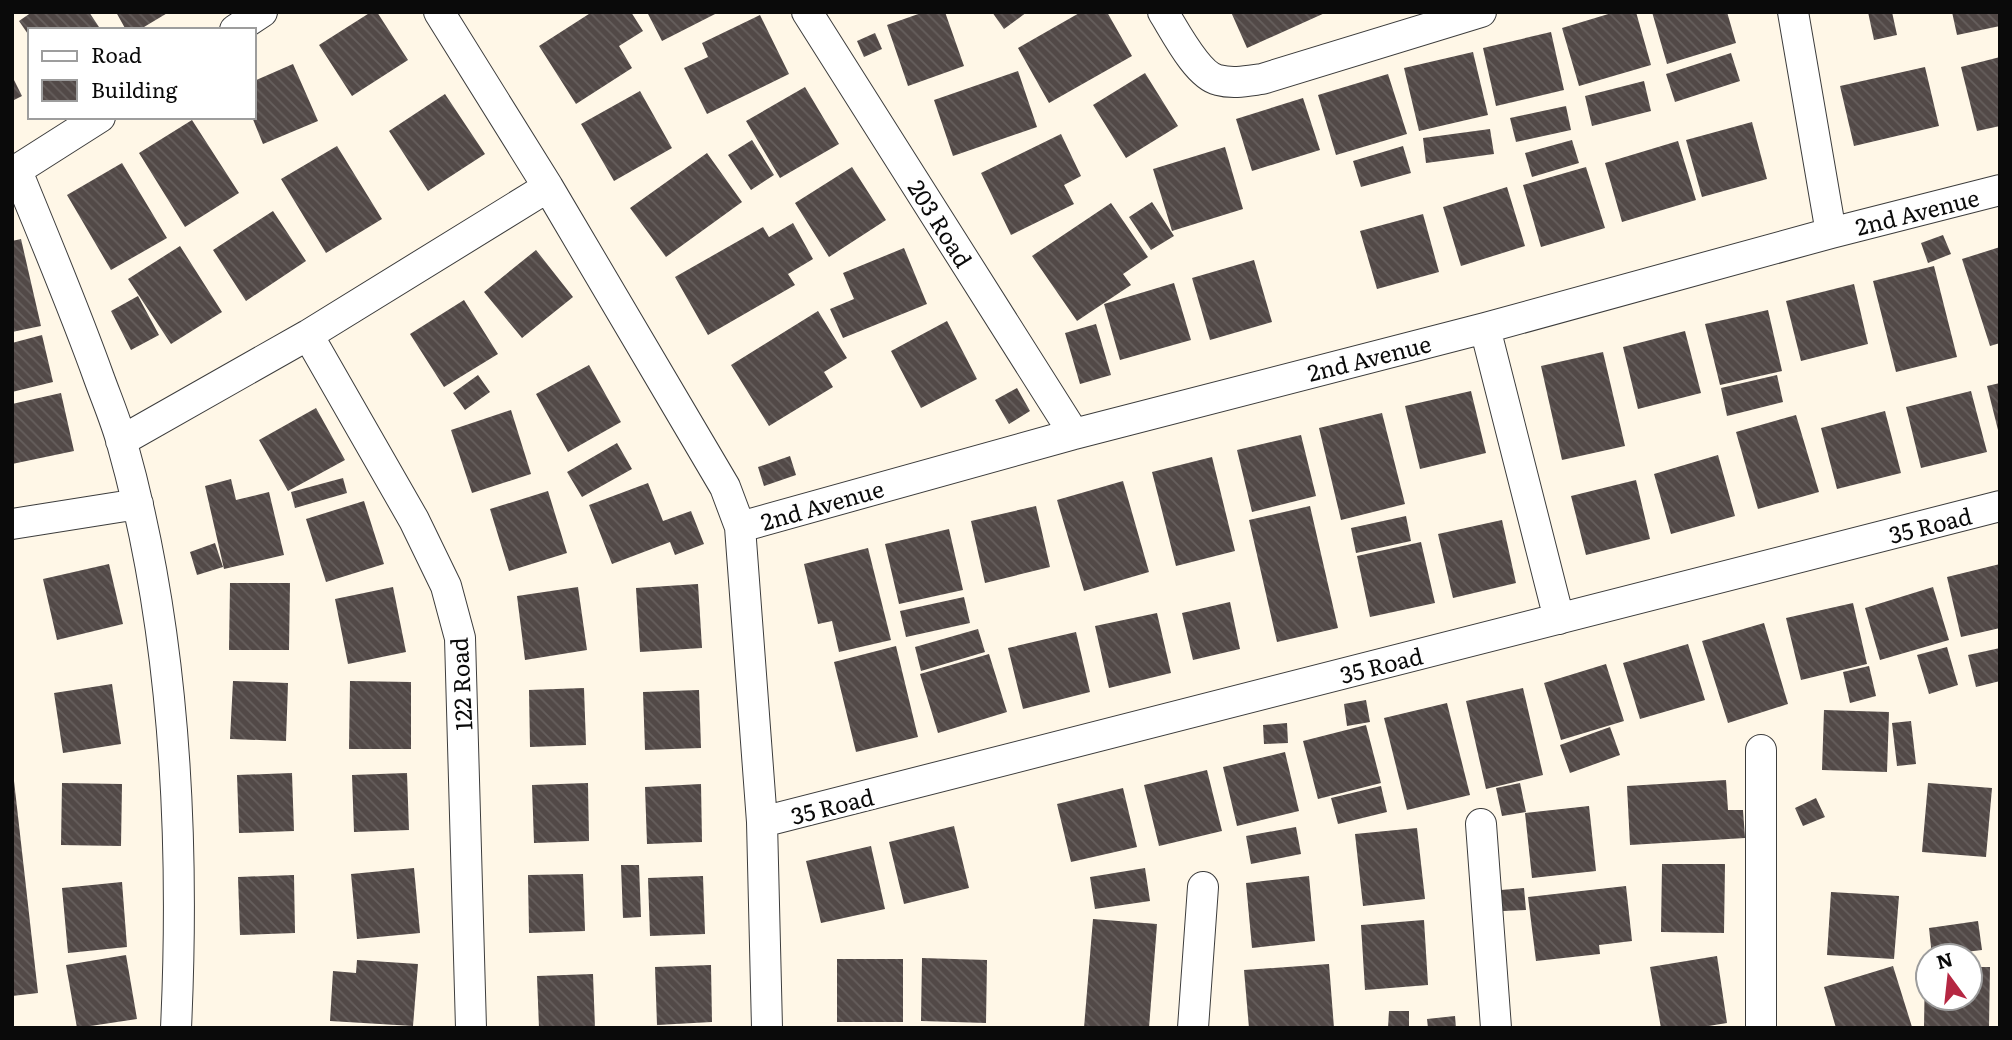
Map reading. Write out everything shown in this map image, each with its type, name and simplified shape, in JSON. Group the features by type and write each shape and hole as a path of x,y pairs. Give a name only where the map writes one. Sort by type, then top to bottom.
{"street":[{"path":"237,28 261,12"},
{"name":"2nd Avenue","path":"439,12 548,187 725,487 740,527 762,822 767,1028"},
{"name":"203 Road","path":"807,12 1074,434"},
{"path":"1163,12 1199,68 1215,80 1236,83 1262,79 1481,12"},
{"path":"1793,12 1831,233"},
{"path":"97,119 15,172 80,324 121,441 138,504 155,588 172,711 177,860 176,1028"},
{"path":"121,441 308,335 548,187"},
{"name":"2nd Avenue","path":"740,527 1074,434 1485,328 1831,233 2000,190"},
{"path":"1485,328 1559,619"},
{"name":"122 Road","path":"308,335 414,520 446,586 460,638 471,1028"},
{"path":"12,524 138,504"},
{"name":"35 Road","path":"762,822 2000,506"},
{"path":"1761,750 1761,1028"},
{"path":"1481,824 1496,1028"},
{"path":"1193,1028 1203,887"}],"building":[{"path":"32,12 89,12 100,28 28,28 28,34 19,21"},
{"path":"116,12 169,12 142,28 125,28"},
{"path":"371,12 377,12 408,60 352,96 319,45"},
{"path":"592,12 631,12 643,31 619,46 632,68 576,104 539,46"},
{"path":"647,12 719,12 662,41"},
{"path":"924,12 945,12 964,66 908,86 887,25"},
{"path":"992,12 1027,12 1004,29"},
{"path":"1081,12 1107,12 1132,56 1049,103 1018,48"},
{"path":"1231,12 1327,12 1247,48"},
{"path":"1615,12 1636,12 1651,65 1579,86 1562,28"},
{"path":"1652,12 1727,12 1736,43 1667,64"},
{"path":"1868,12 1892,12 1897,35 1874,40"},
{"path":"1952,12 2000,12 2000,26 1957,35"},
{"path":"760,15 789,74 707,114 684,68 708,57 702,43"},
{"path":"1551,32 1564,90 1496,106 1483,48"},
{"path":"875,33 882,49 864,57 857,41"},
{"path":"1473,52 1488,115 1419,131 1404,68"},
{"path":"1731,53 1740,81 1675,102 1666,74"},
{"path":"2000,57 2000,126 1977,131 1961,67"},
{"path":"293,64 318,121 263,144 253,119 256,119 256,80"},
{"path":"1925,67 1939,126 1854,146 1840,86"},
{"path":"1018,71 1037,127 953,156 934,100"},
{"path":"1145,73 1178,126 1126,158 1093,105"},
{"path":"1388,74 1407,134 1336,155 1318,95"},
{"path":"12,76 22,96 12,101"},
{"path":"1644,81 1651,111 1592,126 1585,96"},
{"path":"805,87 839,144 780,178 746,121"},
{"path":"640,91 672,148 614,181 581,124"},
{"path":"445,94 485,154 428,191 389,131"},
{"path":"1303,98 1320,150 1252,171 1236,119"},
{"path":"1566,106 1571,130 1516,142 1510,118"},
{"path":"192,120 239,193 185,227 139,153"},
{"path":"1752,122 1767,179 1702,197 1686,140"},
{"path":"1490,129 1494,154 1426,163 1423,138"},
{"path":"1061,134 1081,176 1064,185 1074,204 1011,235 981,173"},
{"path":"752,140 774,175 751,190 728,155"},
{"path":"1572,140 1579,163 1532,177 1525,153"},
{"path":"1678,141 1696,200 1622,222 1605,163"},
{"path":"337,146 382,219 326,253 281,179"},
{"path":"1403,146 1411,173 1361,187 1353,161"},
{"path":"1225,147 1243,209 1172,231 1153,169"},
{"path":"707,153 742,202 666,257 630,208"},
{"path":"122,163 167,238 111,270 67,195"},
{"path":"852,167 886,220 829,257 795,203"},
{"path":"1586,167 1605,228 1541,247 1523,185"},
{"path":"1507,187 1525,246 1461,266 1443,207"},
{"path":"1152,202 1174,236 1151,250 1129,217"},
{"path":"1111,203 1148,257 1123,274 1131,285 1077,321 1032,256"},
{"path":"273,211 306,261 246,301 213,250"},
{"path":"1423,214 1439,272 1377,289 1360,231"},
{"path":"793,223 813,259 788,274 795,285 708,335 675,277 763,227 769,237"},
{"path":"1943,235 1951,254 1928,263 1921,243"},
{"path":"21,239 41,326 12,332 12,241"},
{"path":"180,246 222,312 171,344 128,279"},
{"path":"2000,247 2000,343 1990,346 1962,259"},
{"path":"904,248 927,304 843,338 830,309 854,299 843,273"},
{"path":"536,250 573,297 522,338 484,292"},
{"path":"1254,260 1272,322 1210,340 1192,278"},
{"path":"1934,266 1957,357 1896,372 1873,281"},
{"path":"1174,283 1191,340 1120,360 1104,304"},
{"path":"1854,284 1868,344 1801,361 1786,301"},
{"path":"138,296 159,335 131,350 111,311"},
{"path":"464,300 498,354 444,387 410,334"},
{"path":"1768,310 1782,371 1720,385 1705,324"},
{"path":"818,311 847,358 824,372 833,387 769,426 731,365"},
{"path":"947,321 977,379 921,408 891,351"},
{"path":"1096,324 1111,375 1080,384 1065,333"},
{"path":"1685,331 1701,393 1638,409 1623,347"},
{"path":"42,335 53,382 12,392 12,343"},
{"path":"1603,352 1625,446 1562,460 1541,366"},
{"path":"589,365 621,422 568,452 536,394"},
{"path":"478,375 490,392 465,410 453,393"},
{"path":"1777,375 1783,402 1727,416 1721,388"},
{"path":"2000,383 2000,434 1999,434 1987,386"},
{"path":"1017,388 1030,411 1009,424 995,400"},
{"path":"1471,391 1486,453 1420,469 1405,406"},
{"path":"1971,391 1987,452 1921,468 1906,407"},
{"path":"61,393 74,451 12,464 12,404"},
{"path":"316,408 345,460 288,491 259,440"},
{"path":"511,410 531,474 472,493 451,430"},
{"path":"1885,411 1901,473 1837,489 1821,428"},
{"path":"1382,413 1405,504 1341,520 1319,428"},
{"path":"1796,415 1819,492 1758,509 1736,432"},
{"path":"1301,435 1316,496 1252,512 1237,450"},
{"path":"617,443 632,469 582,497 567,472"},
{"path":"1718,455 1735,516 1671,534 1654,474"},
{"path":"790,456 796,475 764,486 758,467"},
{"path":"1212,457 1235,551 1176,566 1152,472"},
{"path":"343,478 347,493 295,508 291,492"},
{"path":"231,479 236,500 269,492 284,555 224,569 205,486"},
{"path":"1636,480 1650,539 1586,555 1571,496"},
{"path":"1123,481 1149,572 1084,591 1057,500"},
{"path":"648,483 663,521 691,511 704,544 675,555 670,542 612,564 589,505"},
{"path":"548,491 567,553 509,571 490,509"},
{"path":"364,501 384,564 326,582 306,519"},
{"path":"1036,506 1050,567 985,583 971,521"},
{"path":"1310,506 1338,628 1277,642 1249,520"},
{"path":"1406,516 1411,541 1356,553 1351,528"},
{"path":"1502,520 1516,583 1453,598 1438,534"},
{"path":"949,529 963,590 899,604 885,544"},
{"path":"1421,542 1435,603 1370,617 1357,556"},
{"path":"215,543 223,567 197,575 190,552"},
{"path":"868,548 891,640 839,652 832,621 818,624 804,564"},
{"path":"109,564 123,624 57,640 43,579"},
{"path":"2000,564 2000,628 1961,637 1947,577"},
{"path":"230,583 290,583 289,650 229,650"},
{"path":"698,584 702,648 640,652 636,588"},
{"path":"393,587 406,652 348,664 335,599"},
{"path":"578,587 587,650 525,660 517,596"},
{"path":"1933,587 1949,640 1880,660 1865,608"},
{"path":"964,597 970,623 906,637 900,611"},
{"path":"1230,602 1240,649 1193,660 1182,613"},
{"path":"1853,603 1867,664 1801,680 1786,618"},
{"path":"1157,613 1171,673 1109,688 1095,626"},
{"path":"1764,623 1788,704 1728,723 1702,641"},
{"path":"978,629 985,652 921,671 915,647"},
{"path":"1076,632 1090,692 1023,709 1008,648"},
{"path":"1688,644 1705,700 1640,719 1623,663"},
{"path":"896,646 918,737 856,752 834,662"},
{"path":"1947,647 1958,685 1929,694 1917,655"},
{"path":"2000,648 2000,681 1976,687 1968,655"},
{"path":"989,654 1007,712 938,733 920,674"},
{"path":"1606,664 1624,721 1561,740 1544,683"},
{"path":"1869,666 1876,696 1850,703 1843,672"},
{"path":"233,681 288,683 286,741 230,739"},
{"path":"350,681 411,682 411,749 349,749"},
{"path":"112,684 121,744 63,753 54,693"},
{"path":"584,688 586,745 530,747 529,690"},
{"path":"1523,688 1543,775 1486,789 1466,701"},
{"path":"699,690 701,748 645,750 643,692"},
{"path":"1366,700 1370,722 1347,726 1344,704"},
{"path":"1447,703 1470,795 1407,810 1384,718"},
{"path":"1824,710 1889,712 1887,772 1822,770"},
{"path":"1911,721 1916,764 1897,766 1892,723"},
{"path":"1287,723 1288,743 1264,744 1263,725"},
{"path":"1366,725 1381,783 1318,799 1303,741"},
{"path":"1610,727 1620,755 1570,773 1560,745"},
{"path":"1285,752 1299,811 1237,826 1223,767"},
{"path":"1207,770 1222,831 1159,846 1144,785"},
{"path":"292,773 294,831 239,833 237,775"},
{"path":"407,773 409,830 354,832 352,775"},
{"path":"1726,780 1728,810 1743,810 1745,838 1630,845 1627,786"},
{"path":"12,781 38,993 12,996"},
{"path":"62,783 122,784 121,846 61,845"},
{"path":"588,783 589,841 534,843 532,785"},
{"path":"1520,783 1526,812 1502,816 1496,788"},
{"path":"1928,783 1992,788 1986,857 1922,852"},
{"path":"701,784 702,842 647,844 645,787"},
{"path":"1381,786 1387,812 1338,824 1331,798"},
{"path":"1123,788 1137,847 1071,862 1057,804"},
{"path":"1816,798 1825,817 1803,826 1795,808"},
{"path":"1589,806 1596,871 1532,878 1525,813"},
{"path":"954,826 969,888 904,904 889,842"},
{"path":"1296,827 1301,854 1251,864 1246,836"},
{"path":"1417,828 1425,899 1363,906 1355,834"},
{"path":"871,846 885,909 821,923 806,861"},
{"path":"1662,864 1725,864 1724,933 1661,932"},
{"path":"621,865 639,865 641,917 623,918"},
{"path":"414,868 420,933 357,939 351,874"},
{"path":"1145,868 1150,901 1095,909 1090,877"},
{"path":"583,874 585,931 529,933 528,875"},
{"path":"294,875 295,933 240,935 238,877"},
{"path":"703,876 705,934 650,936 648,878"},
{"path":"1309,876 1315,941 1252,948 1246,883"},
{"path":"122,882 127,947 68,953 62,888"},
{"path":"1626,886 1632,941 1599,945 1600,954 1536,961 1528,897"},
{"path":"1524,888 1526,910 1503,911 1501,890"},
{"path":"1831,892 1899,896 1894,959 1827,955"},
{"path":"1093,919 1157,924 1149,1028 1084,1028"},
{"path":"1424,920 1428,985 1365,990 1361,925"},
{"path":"1978,921 1981,942 1930,942 1929,928"},
{"path":"126,955 137,1019 77,1028 66,965"},
{"path":"1717,956 1727,1023 1696,1028 1661,1028 1650,967"},
{"path":"922,958 987,960 986,1023 921,1021"},
{"path":"837,959 903,959 903,1022 837,1022"},
{"path":"357,960 418,964 413,1026 330,1021 333,971 356,973"},
{"path":"1329,964 1334,1028 1249,1028 1244,970"},
{"path":"711,965 712,1022 657,1025 655,967"},
{"path":"1893,966 1912,1027 1836,1028 1824,987"},
{"path":"1984,967 1990,967 1989,1028 1924,1027 1924,1012 1984,1012"},
{"path":"593,974 595,1028 539,1028 537,976"},
{"path":"1389,1011 1409,1011 1409,1028 1388,1028"},
{"path":"1455,1016 1456,1028 1428,1028 1427,1019"}]}
